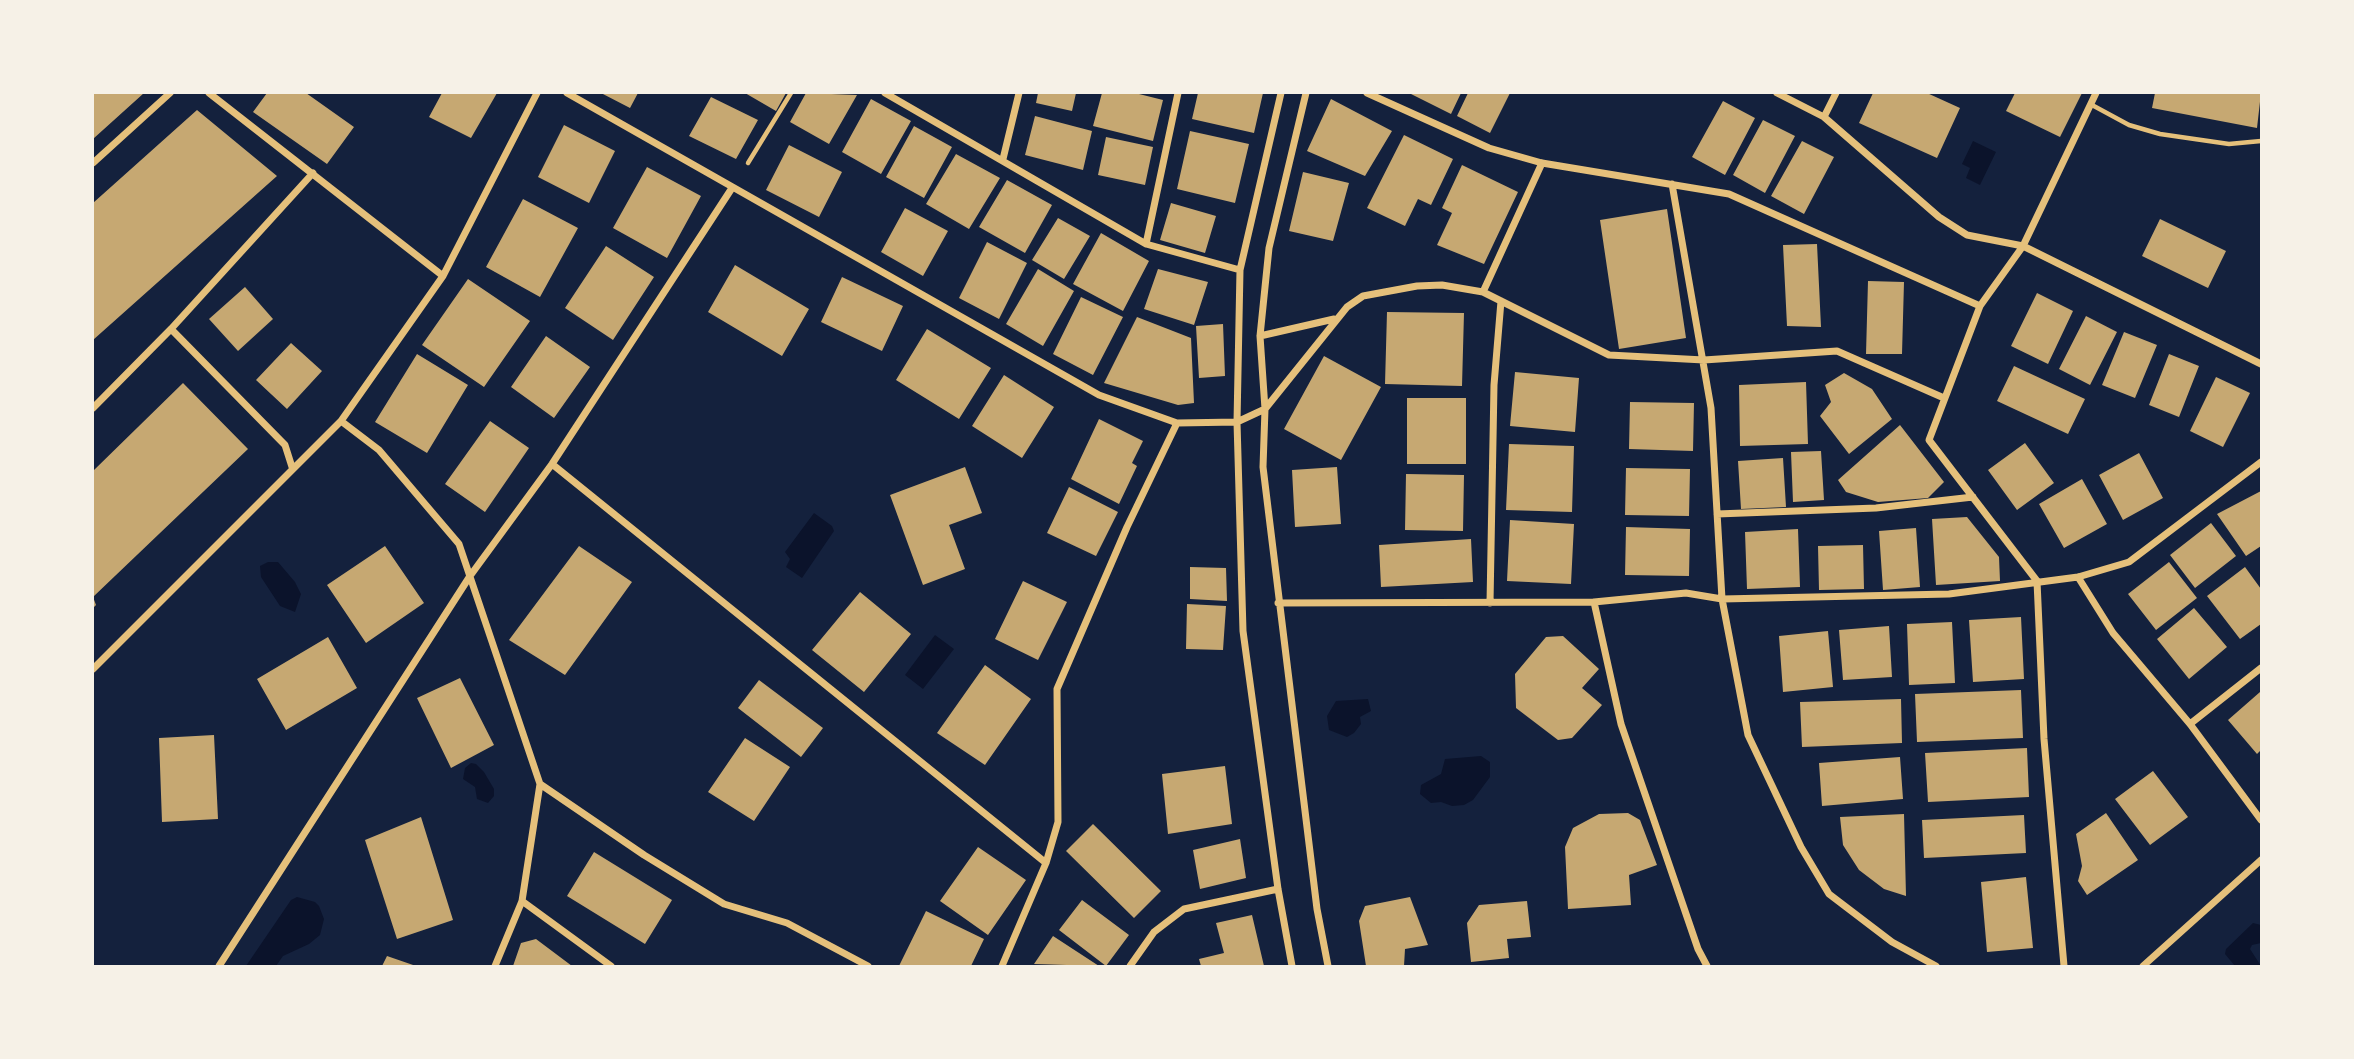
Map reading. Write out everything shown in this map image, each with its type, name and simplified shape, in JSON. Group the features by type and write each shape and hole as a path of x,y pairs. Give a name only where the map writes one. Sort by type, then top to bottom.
{"street":[{"path":"93,163 170,93"},
{"path":"209,93 443,276"},
{"path":"93,669 292,467 341,421 443,276 537,93"},
{"path":"567,93 1099,395 1177,423 1237,422 1265,408 1334,319 1363,296 1417,286 1441,285 1483,292 1609,355 1704,360 1837,351 1944,398"},
{"path":"885,93 1146,244 1240,270"},
{"path":"1003,159 1019,93"},
{"path":"1146,244 1178,93"},
{"path":"1281,93 1240,270 1237,422 1243,631 1278,888 1292,966"},
{"path":"1306,93 1269,248 1260,336 1265,408 1263,467 1317,909 1328,966"},
{"path":"1367,93 1489,148 1542,163 1729,194 1980,306"},
{"path":"1777,93 1824,117 1939,217 1967,235 2023,246 2261,364"},
{"path":"1824,117 1836,93"},
{"path":"2064,966 2044,739 2037,581 1929,440 1980,306 2023,246 2096,93"},
{"path":"1483,292 1542,163"},
{"path":"93,408 171,329 313,173"},
{"path":"1672,184 1711,408 1722,599 1748,735 1808,858 1829,894 1892,942 1936,966"},
{"path":"219,966 470,576 552,464 733,188"},
{"path":"1490,603 1494,385 1501,302"},
{"path":"1260,336 1334,319"},
{"path":"171,329 285,445 292,467"},
{"path":"341,421 379,450 459,544 540,784 522,901 495,966"},
{"path":"1002,966 1046,863 1058,822 1057,689 1127,527 1177,423"},
{"path":"1278,603 1594,602 1686,593 1722,599 1949,594 2078,578 2129,562 2261,462"},
{"path":"552,464 1046,863"},
{"path":"1717,514 1877,508 1973,497"},
{"path":"2078,578 2113,633 2190,724 2261,820"},
{"path":"1594,602 1621,724 1698,949 1707,966"},
{"path":"2190,724 2261,668"},
{"path":"540,784 644,855 724,904 787,923 868,966"},
{"path":"2143,966 2261,860"},
{"path":"1130,966 1154,932 1184,909 1278,888"},
{"path":"522,901 611,966"}],"lane":[{"path":"748,163 791,93"},
{"path":"2092,105 2129,125 2160,134 2228,144 2261,141"}],"water":[{"path":"1973,141 1996,152 1980,185 1966,178 1970,168 1962,164"},
{"path":"814,513 832,526 834,531 802,578 786,567 790,559 785,552"},
{"path":"268,562 278,562 295,582 301,594 295,612 280,606 261,577 260,566"},
{"path":"935,635 954,649 923,689 905,675"},
{"path":"1368,699 1371,711 1360,717 1361,724 1354,733 1347,737 1329,730 1327,716 1336,701"},
{"path":"1481,756 1490,762 1490,777 1473,800 1464,805 1452,806 1441,802 1431,803 1420,794 1421,785 1441,774 1445,759"},
{"path":"471,763 484,772 494,789 494,796 488,803 477,799 475,787 463,779 465,768"},
{"path":"297,897 315,902 319,906 324,919 320,935 309,944 283,956 276,966 246,966 291,900"},
{"path":"2253,923 2261,925 2261,943 2252,945 2250,949 2261,966 2235,966 2225,954 2226,949"}],"building":[{"path":"93,93 144,93 93,139"},
{"path":"267,93 306,93 354,127 327,164 253,112"},
{"path":"442,93 497,93 471,138 429,117"},
{"path":"601,93 638,93 630,108"},
{"path":"745,93 786,93 776,111"},
{"path":"806,93 857,95 829,144 790,122"},
{"path":"1038,93 1076,93 1072,111 1036,103"},
{"path":"1102,93 1135,93 1163,100 1153,141 1093,126"},
{"path":"1198,93 1263,93 1254,133 1192,119"},
{"path":"1409,93 1461,93 1451,114"},
{"path":"1468,93 1510,93 1490,133 1457,116"},
{"path":"1873,93 1927,93 1960,108 1937,158 1859,123"},
{"path":"2015,93 2082,93 2060,137 2006,111"},
{"path":"2155,93 2261,93 2257,128 2152,108"},
{"path":"711,97 758,120 736,159 689,136"},
{"path":"871,99 911,121 881,174 842,152"},
{"path":"1331,99 1392,131 1365,176 1307,151"},
{"path":"1723,101 1755,118 1725,175 1692,157"},
{"path":"197,110 277,176 93,340 93,203"},
{"path":"1035,116 1092,131 1083,170 1025,155"},
{"path":"1763,120 1795,136 1765,193 1733,175"},
{"path":"564,125 615,151 589,203 538,177"},
{"path":"914,126 952,147 924,198 886,177"},
{"path":"1190,131 1249,144 1235,203 1177,189"},
{"path":"1404,135 1453,159 1431,205 1418,199 1405,226 1367,208"},
{"path":"1106,137 1153,147 1145,185 1098,175"},
{"path":"1802,141 1834,157 1804,214 1771,196"},
{"path":"789,145 842,172 819,217 766,190"},
{"path":"956,154 1000,178 969,229 926,204"},
{"path":"1462,165 1518,192 1484,264 1437,245 1452,213 1442,208"},
{"path":"647,167 701,196 667,258 613,228"},
{"path":"1303,172 1349,183 1333,241 1289,231"},
{"path":"1007,180 1052,205 1025,253 979,227"},
{"path":"523,199 578,228 540,297 486,267"},
{"path":"1171,203 1216,216 1205,253 1160,240"},
{"path":"905,208 948,231 923,276 881,252"},
{"path":"1667,209 1686,338 1619,349 1600,220"},
{"path":"1058,218 1090,236 1064,279 1032,260"},
{"path":"2160,219 2226,251 2208,288 2142,256"},
{"path":"1101,233 1149,261 1123,311 1073,284"},
{"path":"987,242 1027,263 999,319 959,298"},
{"path":"1817,244 1821,327 1787,326 1783,245"},
{"path":"606,246 654,277 613,340 565,308"},
{"path":"735,265 809,309 782,356 708,312"},
{"path":"1038,269 1074,291 1043,346 1006,324"},
{"path":"1158,269 1208,282 1194,325 1144,309"},
{"path":"842,277 903,306 882,351 821,322"},
{"path":"468,279 530,321 484,387 422,345"},
{"path":"1868,281 1904,282 1902,354 1866,354"},
{"path":"245,287 273,319 238,351 209,319"},
{"path":"2037,293 2073,311 2048,364 2011,346"},
{"path":"1081,297 1123,317 1093,375 1053,354"},
{"path":"1387,312 1464,313 1462,386 1385,384"},
{"path":"2086,316 2117,332 2090,385 2059,369"},
{"path":"1137,317 1191,338 1194,403 1178,405 1104,383"},
{"path":"1223,324 1225,376 1199,378 1196,326"},
{"path":"927,329 991,368 959,419 896,380"},
{"path":"2124,332 2157,345 2135,398 2102,385"},
{"path":"546,336 590,367 554,418 511,387"},
{"path":"291,343 322,371 287,409 256,380"},
{"path":"417,354 468,385 427,453 375,422"},
{"path":"2169,354 2199,366 2179,417 2149,405"},
{"path":"1324,356 1381,387 1341,460 1284,429"},
{"path":"2014,366 2085,399 2068,434 1997,401"},
{"path":"1515,372 1579,378 1575,432 1510,426"},
{"path":"1844,373 1872,389 1892,419 1849,454 1820,416 1831,402 1825,385"},
{"path":"1004,375 1054,407 1022,458 972,426"},
{"path":"2216,377 2250,393 2223,447 2190,431"},
{"path":"1806,382 1808,444 1740,446 1739,385"},
{"path":"183,383 248,449 93,597 93,471"},
{"path":"1407,398 1466,398 1466,464 1407,464"},
{"path":"1630,402 1694,403 1693,451 1629,449"},
{"path":"1099,419 1143,441 1132,463 1137,466 1119,504 1071,479"},
{"path":"490,421 529,448 485,512 445,484"},
{"path":"1900,425 1944,482 1928,498 1878,502 1846,492 1838,480"},
{"path":"2025,443 2054,483 2017,510 1988,470"},
{"path":"1509,444 1574,446 1572,512 1506,510"},
{"path":"1821,451 1824,500 1793,502 1791,452"},
{"path":"2139,453 2163,498 2123,520 2099,475"},
{"path":"1783,458 1786,507 1741,509 1738,461"},
{"path":"965,467 982,513 949,525 965,569 923,585 890,495"},
{"path":"1337,467 1341,524 1295,527 1292,470"},
{"path":"1626,468 1690,469 1689,516 1625,515"},
{"path":"1406,474 1464,475 1463,531 1405,530"},
{"path":"2082,479 2107,524 2064,548 2039,504"},
{"path":"1069,487 1118,512 1096,556 1047,533"},
{"path":"2261,491 2261,546 2246,556 2217,514"},
{"path":"1967,517 1999,557 2000,581 1936,585 1932,519"},
{"path":"1510,520 1574,524 1571,584 1507,581"},
{"path":"2211,523 2236,556 2195,588 2170,555"},
{"path":"1626,527 1690,529 1689,576 1625,575"},
{"path":"1916,528 1920,587 1883,590 1879,531"},
{"path":"1798,529 1800,587 1747,589 1745,532"},
{"path":"1471,539 1473,582 1381,587 1379,545"},
{"path":"1863,545 1864,589 1819,590 1818,546"},
{"path":"385,546 424,603 366,643 327,585"},
{"path":"579,546 632,582 565,675 509,640"},
{"path":"2169,562 2197,598 2156,630 2128,594"},
{"path":"1190,567 1226,568 1227,601 1190,599"},
{"path":"2245,567 2261,589 2261,624 2240,639 2207,596"},
{"path":"1023,581 1067,602 1038,660 995,639"},
{"path":"860,592 911,634 864,692 812,650"},
{"path":"1187,604 1226,606 1223,650 1186,649"},
{"path":"2194,608 2227,647 2189,679 2157,639"},
{"path":"2021,617 2024,679 1973,682 1969,620"},
{"path":"1952,622 1955,683 1909,685 1907,624"},
{"path":"1889,626 1892,677 1843,680 1839,630"},
{"path":"1828,631 1833,687 1783,692 1779,636"},
{"path":"1563,636 1599,669 1582,688 1602,705 1572,738 1558,740 1516,708 1515,674 1546,637"},
{"path":"328,637 357,688 286,730 257,679"},
{"path":"985,665 1031,699 985,765 937,733"},
{"path":"460,678 494,745 451,768 417,698"},
{"path":"759,680 823,728 801,757 738,708"},
{"path":"2021,690 2023,738 1917,742 1915,694"},
{"path":"2260,692 2261,750 2257,754 2228,720"},
{"path":"1901,699 1902,743 1802,747 1800,702"},
{"path":"214,735 218,819 162,822 159,738"},
{"path":"745,738 790,767 754,821 708,792"},
{"path":"2027,748 2029,797 1928,802 1925,753"},
{"path":"1900,757 1903,799 1822,806 1819,763"},
{"path":"1225,766 1232,824 1168,834 1162,774"},
{"path":"2153,771 2188,817 2150,845 2115,799"},
{"path":"1628,813 1640,820 1657,865 1629,875 1631,905 1568,909 1565,847 1573,828 1599,814"},
{"path":"2106,813 2138,860 2087,895 2078,881 2082,866 2076,834"},
{"path":"1904,814 1906,896 1884,889 1859,870 1843,845 1840,817"},
{"path":"2024,815 2026,853 1924,858 1922,820"},
{"path":"421,817 453,920 397,939 365,840"},
{"path":"1093,824 1161,891 1134,918 1066,851"},
{"path":"1240,839 1246,878 1200,889 1193,850"},
{"path":"978,847 1026,880 988,935 940,901"},
{"path":"594,852 672,900 645,944 567,896"},
{"path":"2026,877 2033,948 1987,952 1981,882"},
{"path":"1410,897 1428,945 1405,949 1404,966 1366,966 1359,921 1365,906"},
{"path":"1082,900 1129,935 1106,966 1059,930"},
{"path":"1527,901 1531,937 1507,939 1509,958 1471,962 1467,923 1479,905"},
{"path":"926,911 984,939 971,966 899,966"},
{"path":"1252,915 1264,966 1201,966 1199,959 1224,953 1216,923"},
{"path":"1053,936 1099,966 1034,964"},
{"path":"536,939 572,966 513,966 521,943"},
{"path":"387,956 416,966 382,966"}]}
